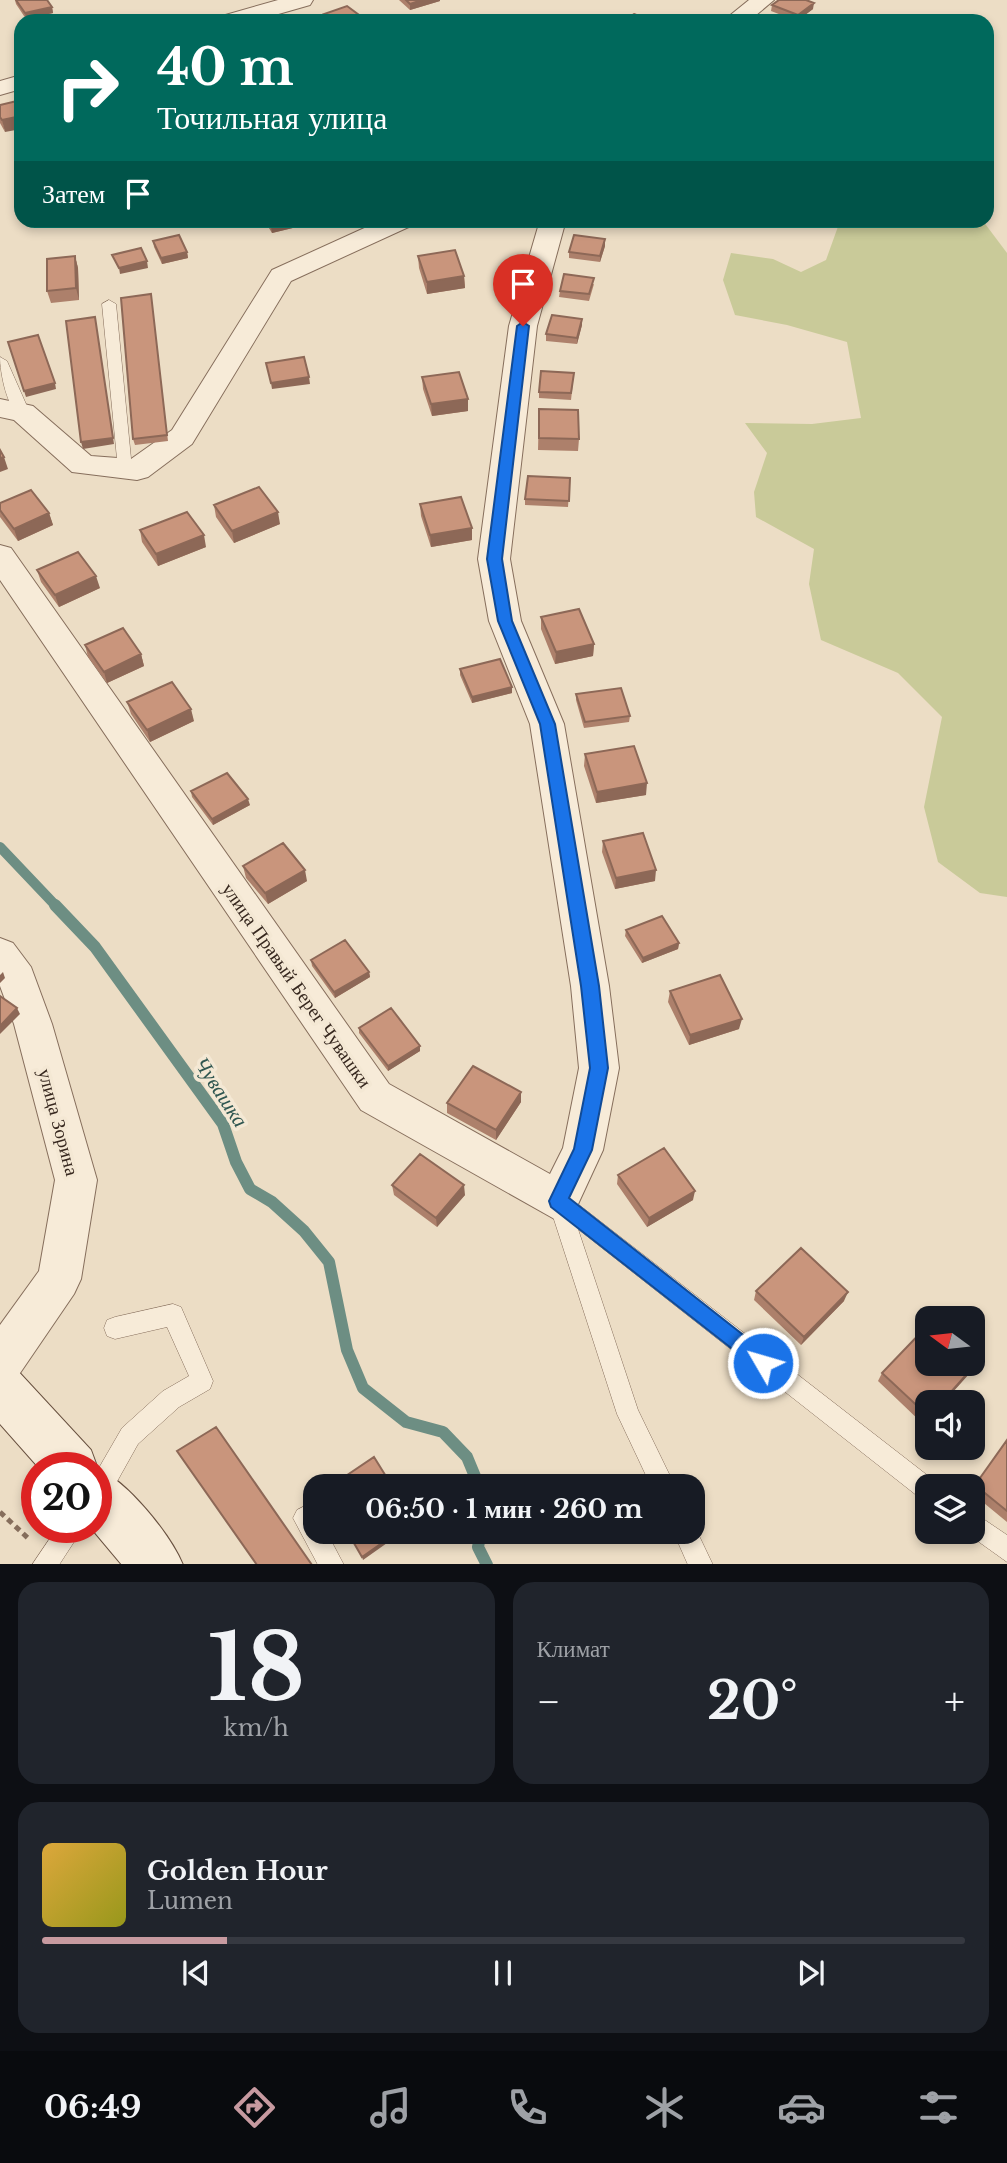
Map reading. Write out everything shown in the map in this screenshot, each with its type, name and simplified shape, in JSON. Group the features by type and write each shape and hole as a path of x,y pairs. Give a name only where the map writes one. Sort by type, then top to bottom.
{"main road":[{"path":"0,1387 59,1452"},
{"path":"112,1512 157,1564"}],"street":[{"path":"254,14 301,0"},
{"path":"744,14 763,0"},
{"path":"12,411 83,465 137,470 182,437 281,276 386,228"},
{"path":"551,228 523,326 494,559 505,621 547,724 590,986 599,1068 583,1150 558,1201"},
{"name":"улица Правый Берег Чувашки","path":"0,556 375,1097 558,1201"},
{"name":"улица Зорина","path":"0,954 12,967 33,1024 76,1180 59,1279 0,1363"}],"lane":[{"path":"108,304 125,469"},
{"path":"0,360 12,411"},
{"path":"558,1201 628,1414 657,1474"},
{"name":"улица Правый Берег Чувашки","path":"558,1201 915,1480"},
{"path":"112,1468 130,1436 171,1399 202,1381 173,1315 115,1328"},
{"path":"985,1533 1007,1550"},
{"path":"44,1564 60,1543"},
{"path":"320,1544 332,1564"},
{"path":"691,1544 701,1564"}],"green space":[{"path":"837,228 988,228 1007,253 1007,897 980,893 938,862 924,807 942,717 898,673 821,640 809,584 814,549 756,517 754,492 767,453 745,423 812,424 861,418 847,342 787,325 735,315 723,280 731,253 773,259 801,272 826,260"}],"building":[{"path":"16,0 47,0 52,7 25,13"},
{"path":"406,0 422,0 410,4"},
{"path":"779,0 806,0 814,3 799,14 772,5"},
{"path":"347,6 358,14 324,14"},
{"path":"14,102 14,117 2,120 0,105"},
{"path":"179,235 187,252 161,258 153,241"},
{"path":"574,235 605,239 600,256 569,252"},
{"path":"141,248 147,261 119,268 112,255"},
{"path":"455,250 464,276 427,282 418,256"},
{"path":"75,256 76,288 47,291 47,259"},
{"path":"564,274 594,278 589,294 560,291"},
{"path":"151,294 167,435 133,439 121,298"},
{"path":"552,315 582,319 577,338 546,334"},
{"path":"95,317 113,438 81,442 66,321"},
{"path":"38,335 55,383 24,391 8,342"},
{"path":"304,357 309,377 271,383 266,363"},
{"path":"541,371 574,373 571,393 539,392"},
{"path":"459,372 468,399 431,404 422,377"},
{"path":"539,409 578,410 579,439 539,438"},
{"path":"528,476 570,478 569,501 525,499"},
{"path":"259,487 278,512 232,531 214,505"},
{"path":"31,490 49,513 14,529 0,510 0,503"},
{"path":"461,497 472,528 430,535 420,504"},
{"path":"187,512 204,535 156,554 140,530"},
{"path":"78,552 96,576 55,595 37,570"},
{"path":"579,609 594,644 556,652 541,617"},
{"path":"123,628 141,654 104,672 85,645"},
{"path":"500,659 512,687 472,697 460,669"},
{"path":"172,682 191,709 147,730 127,702"},
{"path":"621,688 630,716 585,722 576,694"},
{"path":"634,746 647,783 597,792 585,754"},
{"path":"227,773 248,799 212,819 191,791"},
{"path":"643,833 656,870 616,878 603,841"},
{"path":"283,843 305,870 265,893 243,866"},
{"path":"662,916 679,943 643,958 626,930"},
{"path":"345,940 369,972 334,992 311,960"},
{"path":"720,975 742,1019 690,1035 670,991"},
{"path":"0,996 17,1008 0,1026"},
{"path":"391,1008 420,1046 388,1066 359,1028"},
{"path":"473,1066 521,1092 496,1130 447,1103"},
{"path":"664,1148 695,1191 649,1218 618,1175"},
{"path":"420,1154 464,1185 436,1218 392,1185"},
{"path":"801,1248 848,1292 804,1337 756,1291"},
{"path":"915,1339 915,1376 965,1376 953,1390 915,1390 915,1404 882,1373"},
{"path":"216,1427 311,1564 256,1564 177,1451"},
{"path":"1007,1440 1007,1511 985,1493 985,1474 983,1474"},
{"path":"374,1457 385,1474 349,1474"},
{"path":"354,1544 380,1544 362,1557"}],"waterway":[{"name":"Чувашка","path":"0,847 57,907"},
{"name":"Чувашка","path":"55,905 95,947 223,1124 236,1162 250,1189 272,1202 304,1231 329,1262 347,1350 363,1388 406,1422 443,1432 467,1457 474,1474"},
{"name":"Чувашка","path":"479,1544 486,1564"}],"route":[{"path":"523,326 494,559 505,621 547,724 590,986 599,1068 583,1150 558,1201 763,1363"}]}
